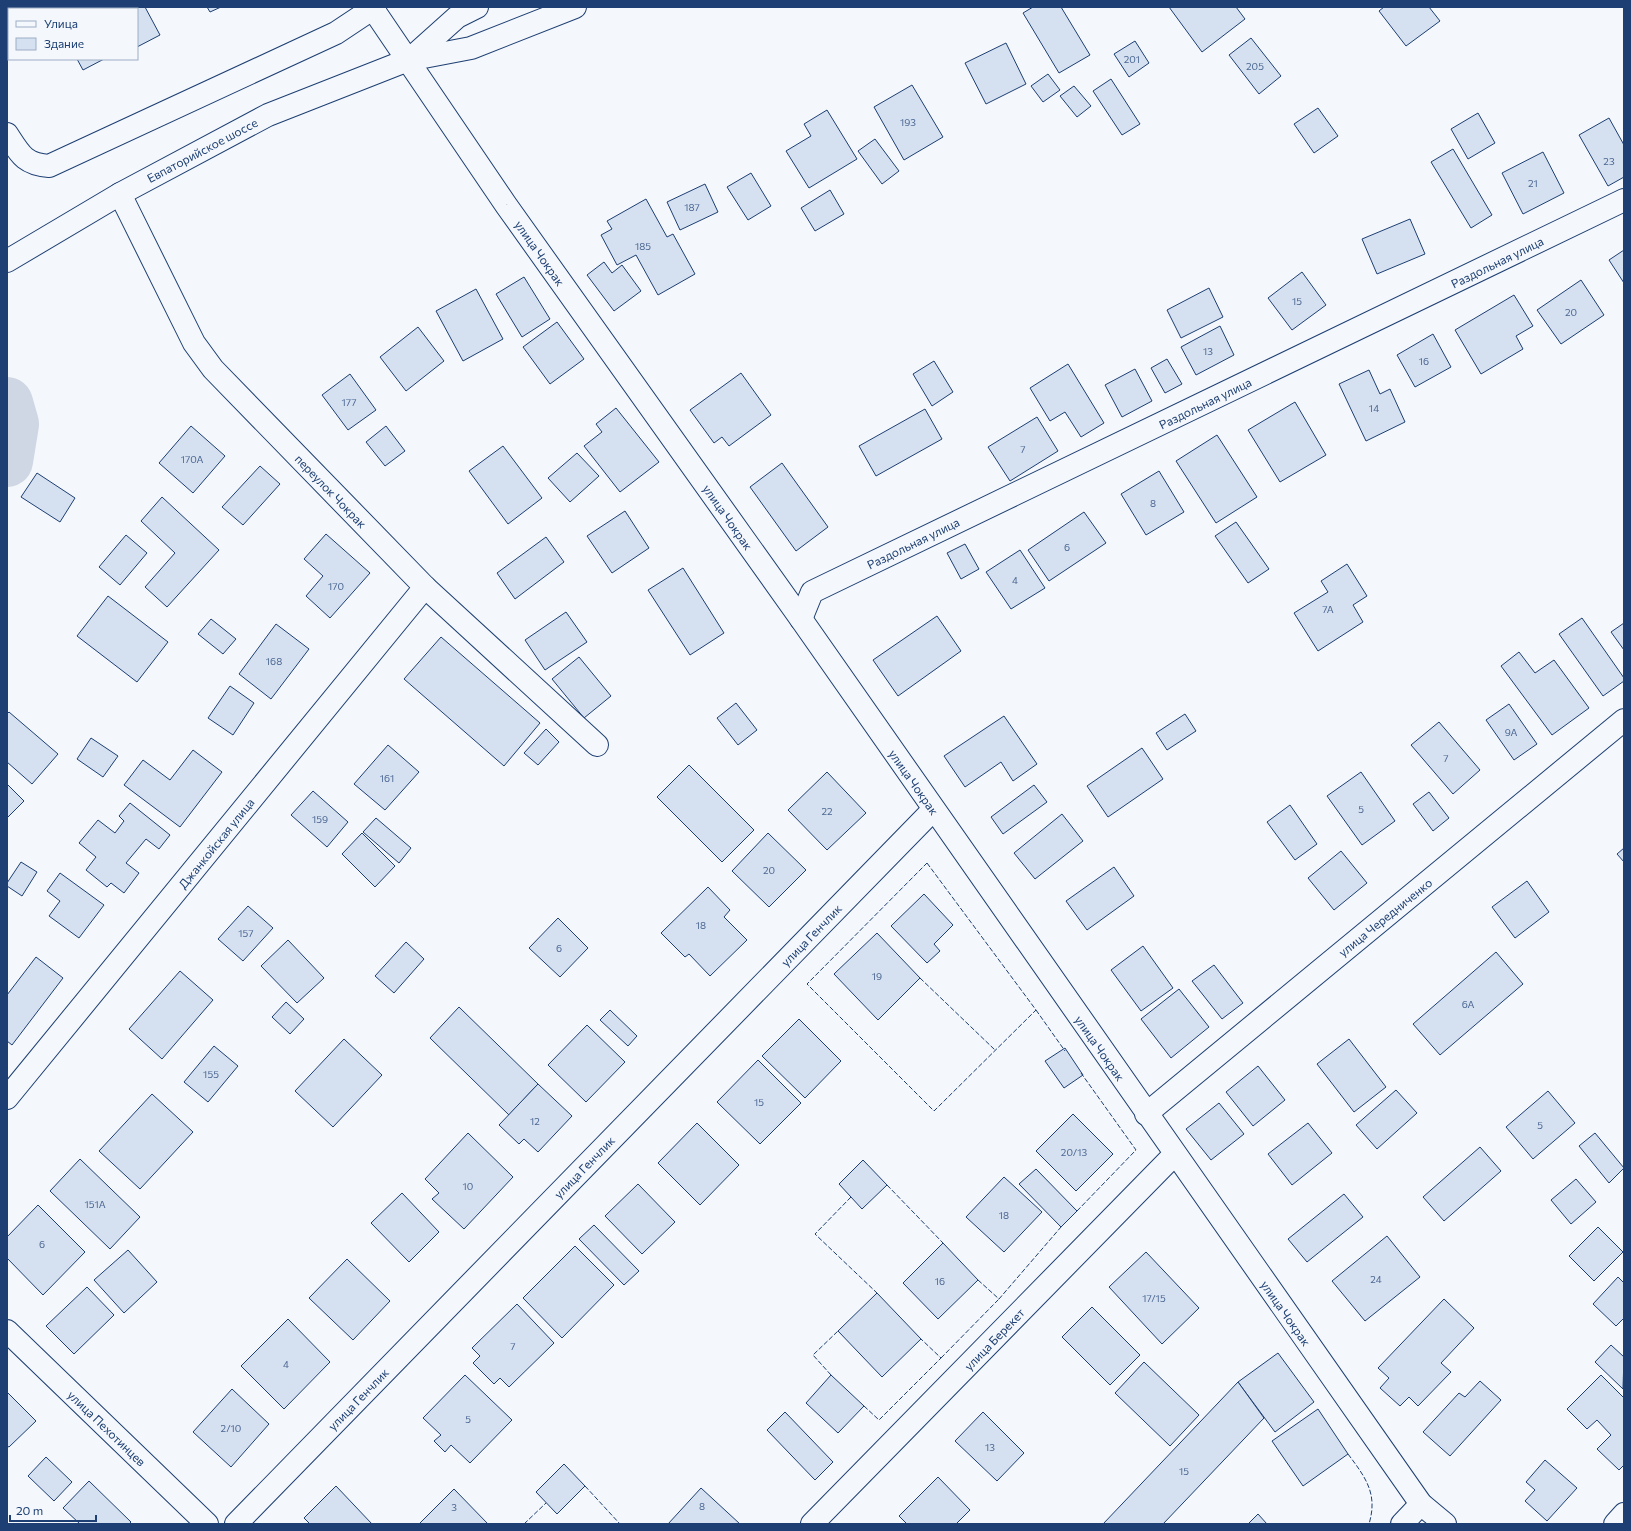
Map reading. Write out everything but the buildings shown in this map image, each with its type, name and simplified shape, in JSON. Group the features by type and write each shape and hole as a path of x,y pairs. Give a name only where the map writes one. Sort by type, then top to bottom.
{"street":[{"name":"Евпаторийское шоссе","path":"408,60 457,17 478,7"},
{"name":"Евпаторийское шоссе","path":"7,261 120,194 268,115 408,60 471,48 575,7"},
{"name":"улица Чокрак","path":"374,8 506,205 800,619 1420,1504 1445,1524"},
{"path":"7,134 22,157 35,165 49,166 336,33 374,8"},
{"name":"переулок Чокрак","path":"120,194 194,343 213,369 424,587 597,745"},
{"name":"Раздольная улица","path":"800,619 812,592 1624,200"},
{"name":"Джанкойская улица","path":"7,1098 424,587"},
{"name":"улица Чередниченко","path":"1146,1114 1624,720"},
{"name":"улица Генчлик","path":"236,1524 933,810"},
{"name":"улица Берекет","path":"812,1524 1175,1154"},
{"name":"улица Пехотинцев","path":"7,1331 207,1524"},
{"path":"1402,1524 1420,1504"},
{"path":"1615,1524 1624,1514"}],"waterway":[{"path":"7,403 13,424 7,461"}],"fence":[{"path":"927,863 1036,1010 934,1111 807,984 927,863"},
{"path":"920,978 995,1050"},
{"path":"1036,1010 1065,1051"},
{"path":"1077,1211 1136,1150 1081,1073"},
{"path":"887,1185 943,1243"},
{"path":"851,1197 815,1234 877,1293"},
{"path":"978,1280 999,1299 1061,1227"},
{"path":"941,1358 999,1299"},
{"path":"831,1375 813,1355 838,1331"},
{"path":"864,1406 879,1420 941,1358 921,1339"},
{"path":"1348,1454 1369,1487 1372,1504 1369,1524"},
{"path":"585,1486 620,1524"},
{"path":"524,1524 546,1503"}]}
